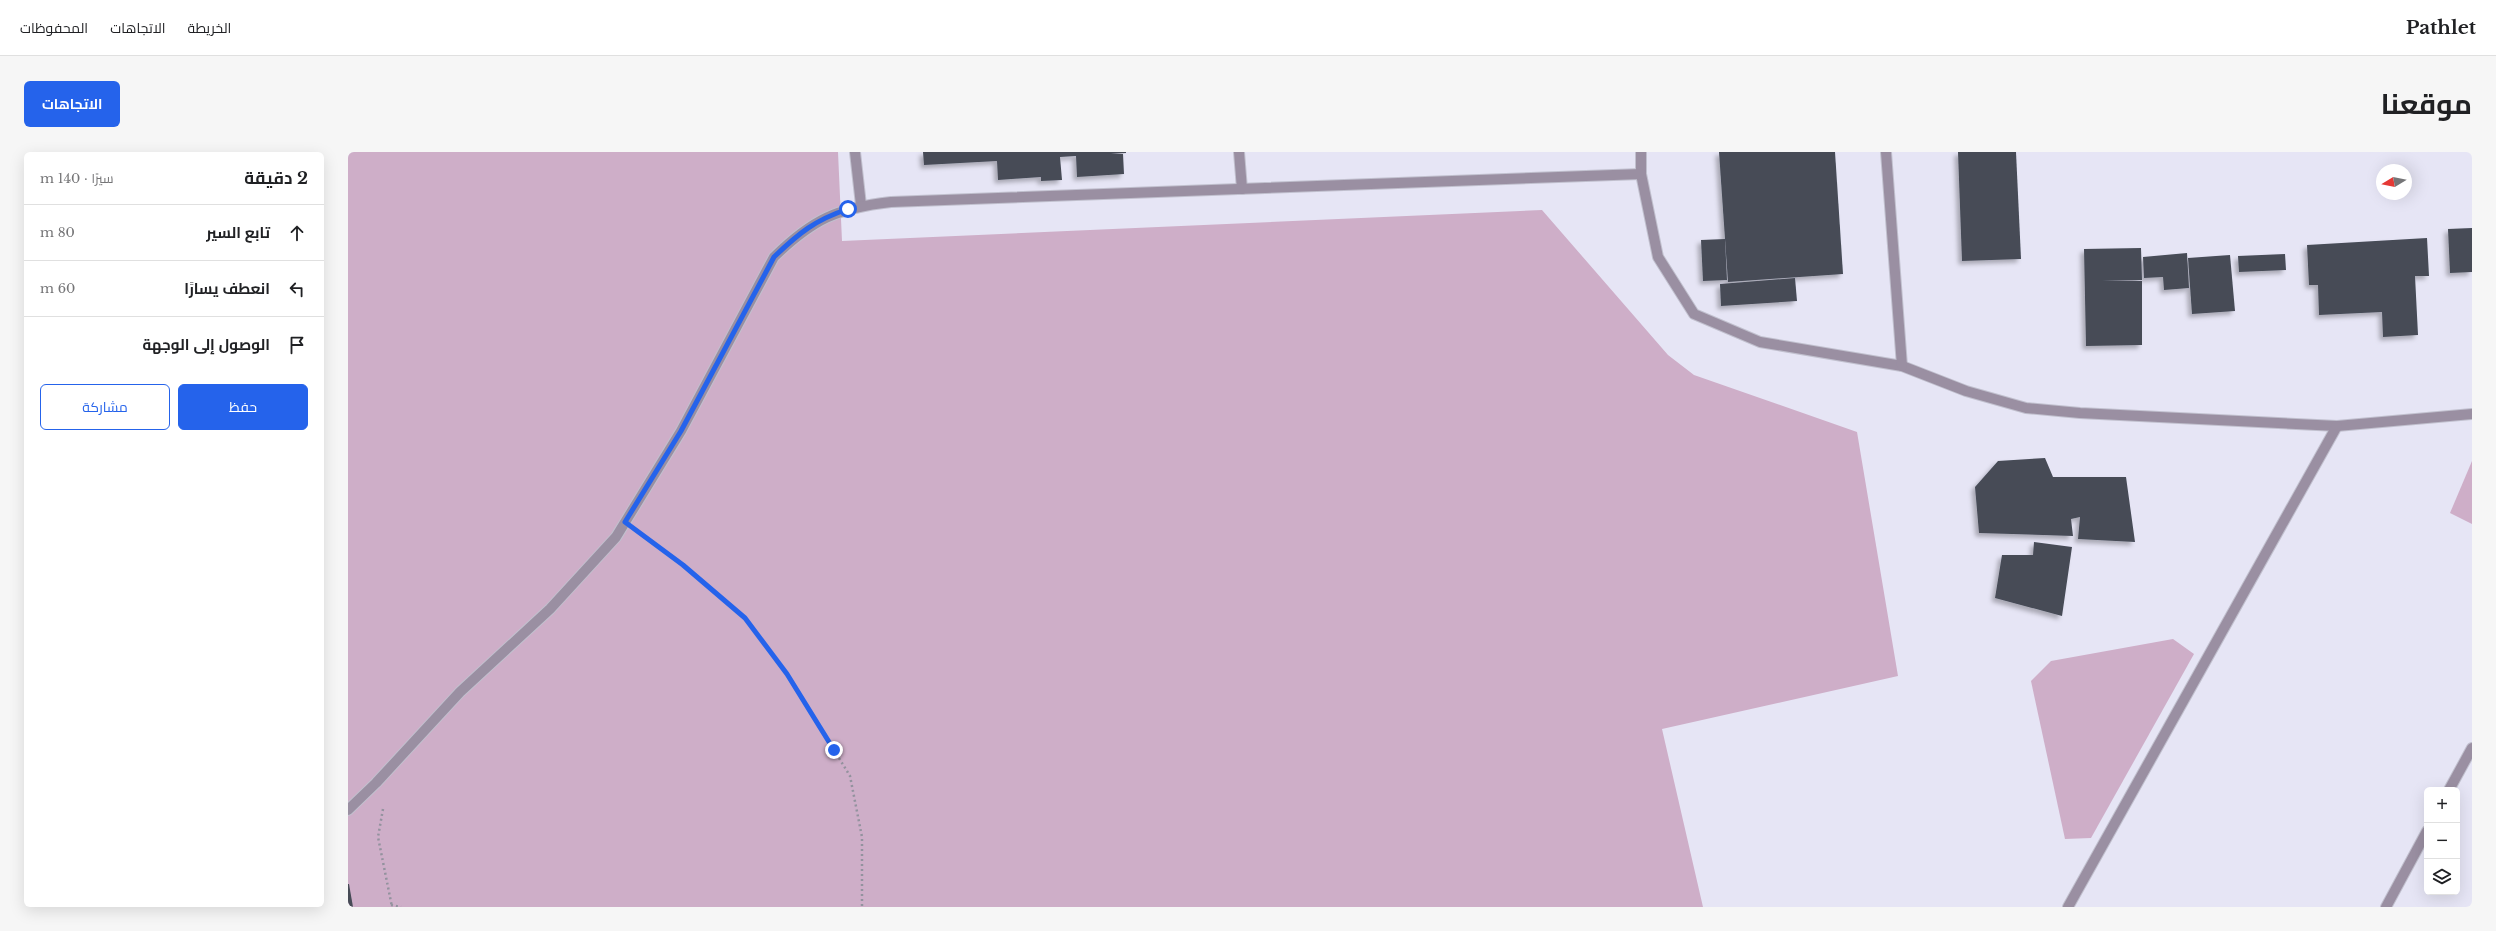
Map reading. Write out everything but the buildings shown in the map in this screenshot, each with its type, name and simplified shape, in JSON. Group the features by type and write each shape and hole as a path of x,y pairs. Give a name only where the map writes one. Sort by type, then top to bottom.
{"street":[{"path":"856,152 861,205"},
{"path":"1239,152 1242,189"},
{"path":"1641,152 1641,174 1658,257 1694,314 1760,342 1902,366 1966,391 2026,408 2080,413 2337,426 2472,414"},
{"path":"1886,152 1902,366"},
{"path":"348,810 376,783 460,692 550,609 616,537 681,431 774,257 795,236 823,217 861,205 891,202 1641,174"},
{"path":"2068,907 2337,426"},
{"path":"2451,787 2472,748"},
{"path":"2386,907 2424,837"}],"path":[{"path":"625,522 683,565 745,618 787,674 850,776 862,838 862,907"},
{"path":"383,807 378,837 391,906 401,907"}],"shaded area":[{"path":"348,152 838,152 842,241 1542,210 1668,355 1694,375 1857,432 1898,676 1662,729 1703,907 348,907"},
{"path":"2472,461 2472,524 2450,513"},
{"path":"2173,639 2194,654 2091,838 2065,839 2031,681 2051,661"}],"route":[{"path":"834,750 787,674 745,618 683,565 625,522 681,431 774,257 795,236 823,217 848,209"}]}
